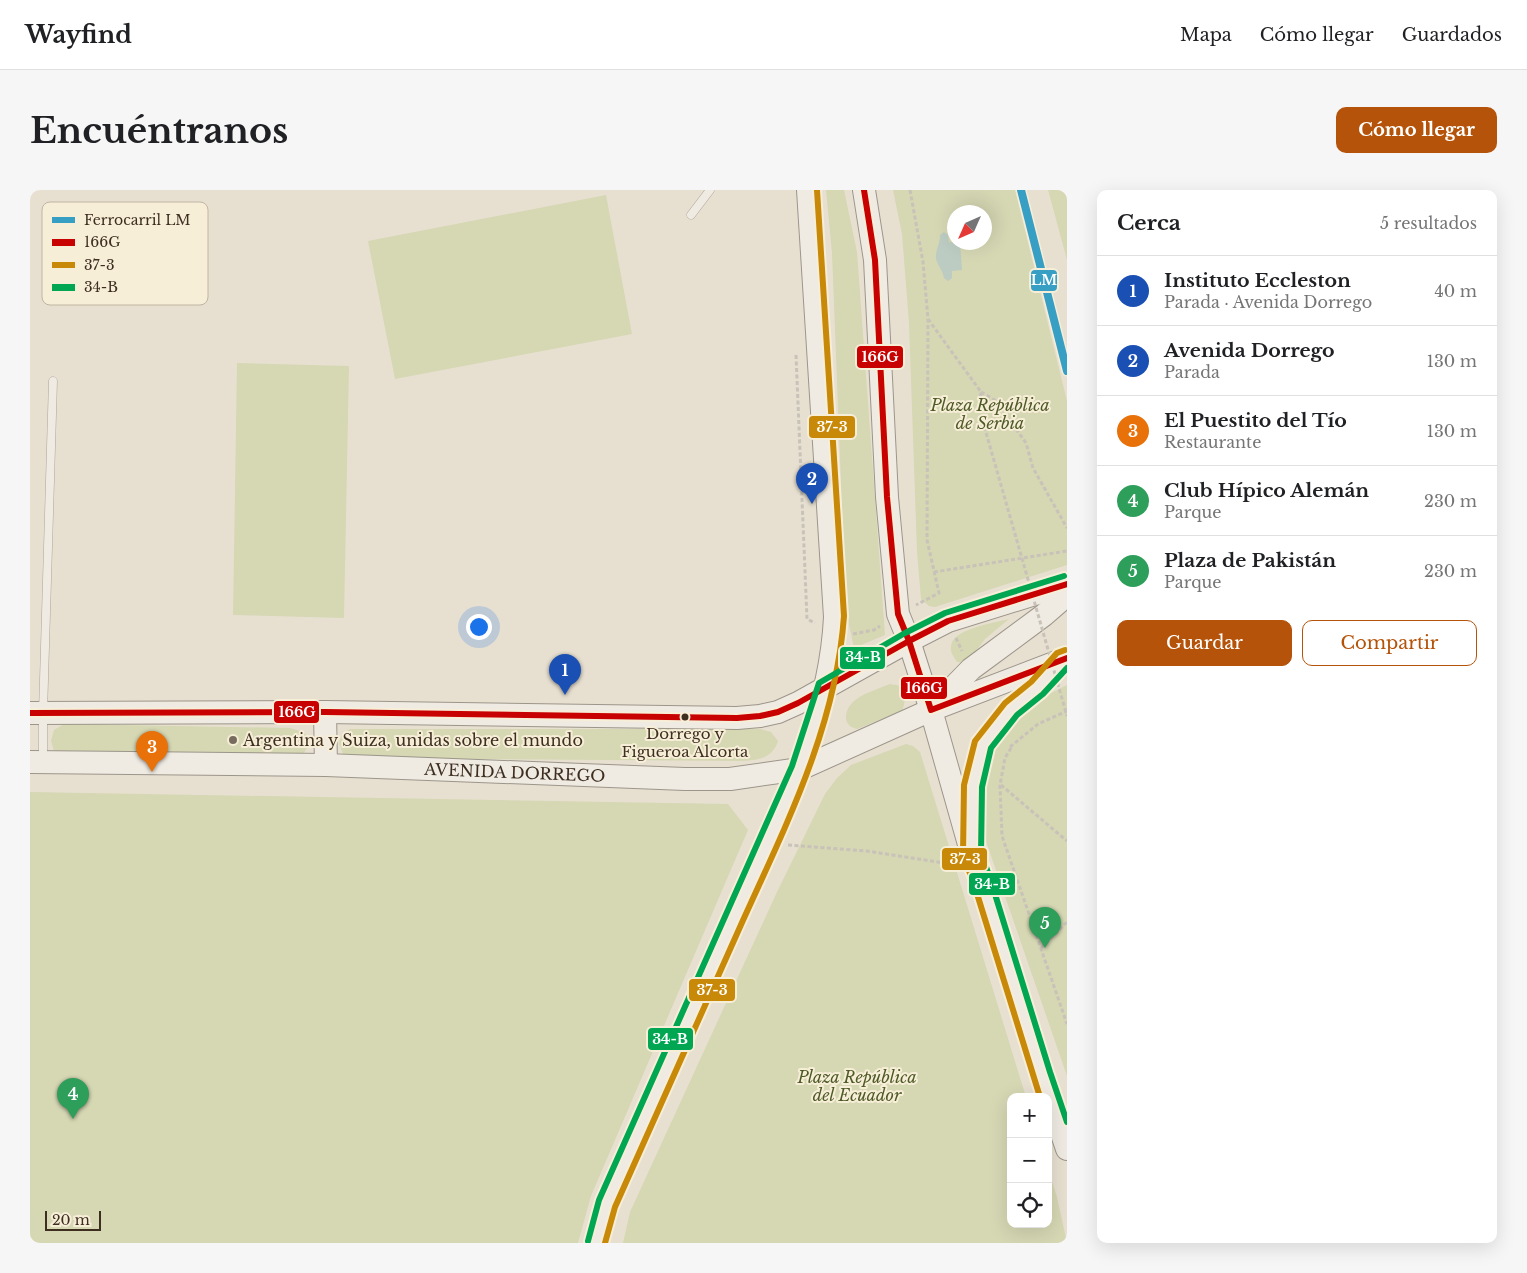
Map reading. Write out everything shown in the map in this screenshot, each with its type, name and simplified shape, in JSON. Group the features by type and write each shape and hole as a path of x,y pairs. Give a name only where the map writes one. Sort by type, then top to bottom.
{"main road":[{"path":"596,1243 607,1204 800,769 826,688 835,632 835,608 808,190"},
{"path":"864,190 875,260 887,497 898,614 932,710 972,855 982,881 1067,1149"},
{"path":"36,713 325,712 737,718 760,716 778,712 798,703 948,621 1067,584"},
{"path":"932,710 970,669 1044,615 1067,595"},
{"path":"972,855 973,786 983,744 1012,710 1065,658"},
{"name":"AVENIDA DORREGO","path":"38,765 326,765 730,779 800,769 932,710 1065,658"},
{"path":"325,712 326,765"}],"lane":[{"path":"691,215 710,190"},
{"path":"38,765 36,713 53,382"}],"path":[{"path":"796,346 806,619 835,632 848,635 874,630 898,614 939,593 927,540 928,319 923,262 910,190"},
{"path":"928,319 982,392 996,401 1026,443 1034,468 1067,528"},
{"path":"982,392 979,408 1067,716"},
{"path":"934,572 1067,551"},
{"path":"1011,748 1005,758 1000,785 1002,836 1067,1024"},
{"path":"1000,785 1031,813 1067,841"},
{"path":"768,843 867,851 944,863 982,881"},
{"path":"1041,948 1067,922"}],"green space":[{"path":"826,190 844,190 857,252 885,635 854,648 846,611 832,253"},
{"name":"Plaza República de Serbia","path":"893,190 1015,190 1067,401 1067,565 935,607 929,606 921,599 917,552 909,323 902,234"},
{"path":"1048,190 1067,190 1067,260"},
{"path":"606,195 632,334 395,379 368,241"},
{"path":"237,363 349,366 344,618 233,615"},
{"path":"1009,619 985,639 970,659 965,663 957,662 951,649 953,641 958,636 974,628"},
{"path":"890,684 899,686 903,691 904,702 902,711 857,729 849,725 846,719 847,711 855,700"},
{"path":"1067,685 1067,1076 979,821 987,756 1018,715 1043,697"},
{"path":"64,724 290,728 304,732 311,741 304,753 292,758 54,751 51,741 54,730"},
{"path":"350,729 760,729 771,732 778,741 772,752 763,758 739,761 354,758 343,754 339,743 342,734"},
{"name":"Plaza República del Ecuador","path":"906,744 913,746 920,752 1025,1093 1007,1093 1007,1228 1052,1228 1052,1181 1067,1243 623,1243 630,1212 777,892 825,794 837,778 851,765"},
{"path":"30,792 728,804 748,830 591,1196 578,1243 30,1243"}],"shaded area":[{"path":"944,232 947,234 947,250 961,250 962,270 952,271 952,278 948,281 944,278 936,259 940,235"}],"rail line":[{"name":"LM","path":"1021,190 1067,371"}],"transit line":[{"name":"37-3","path":"605,1243 615,1207 791,814 806,776 831,698 844,616 817,190"},
{"name":"166G","path":"864,190 875,260 887,497 898,614 909,641 931,710 1067,658"},
{"name":"34-B","path":"588,1241 599,1200 792,766 819,683 905,633 945,613 1064,576"},
{"name":"166G","path":"30,713 325,712 737,718 760,716 778,712 798,703 948,621 1067,584"},
{"name":"37-3","path":"1039,1093 974,884 963,855 964,785 975,741 1005,703 1031,682 1057,653 1065,650"},
{"name":"34-B","path":"1067,668 1043,694 1017,715 991,748 982,787 981,853 1067,1122"}],"place":[{"name":"Avenida Dorrego","path":"812,504"},
{"name":"Instituto Eccleston","path":"565,695"},
{"name":"Dorrego y Figueroa Alcorta","path":"685,717"},
{"name":"Argentina y Suiza, unidas sobre el mundo","path":"233,740"},
{"name":"El Puestito del Tío","path":"152,772"},
{"name":"Plaza de Pakistán","path":"1045,948"},
{"name":"Club Hípico Alemán","path":"73,1119"}]}
